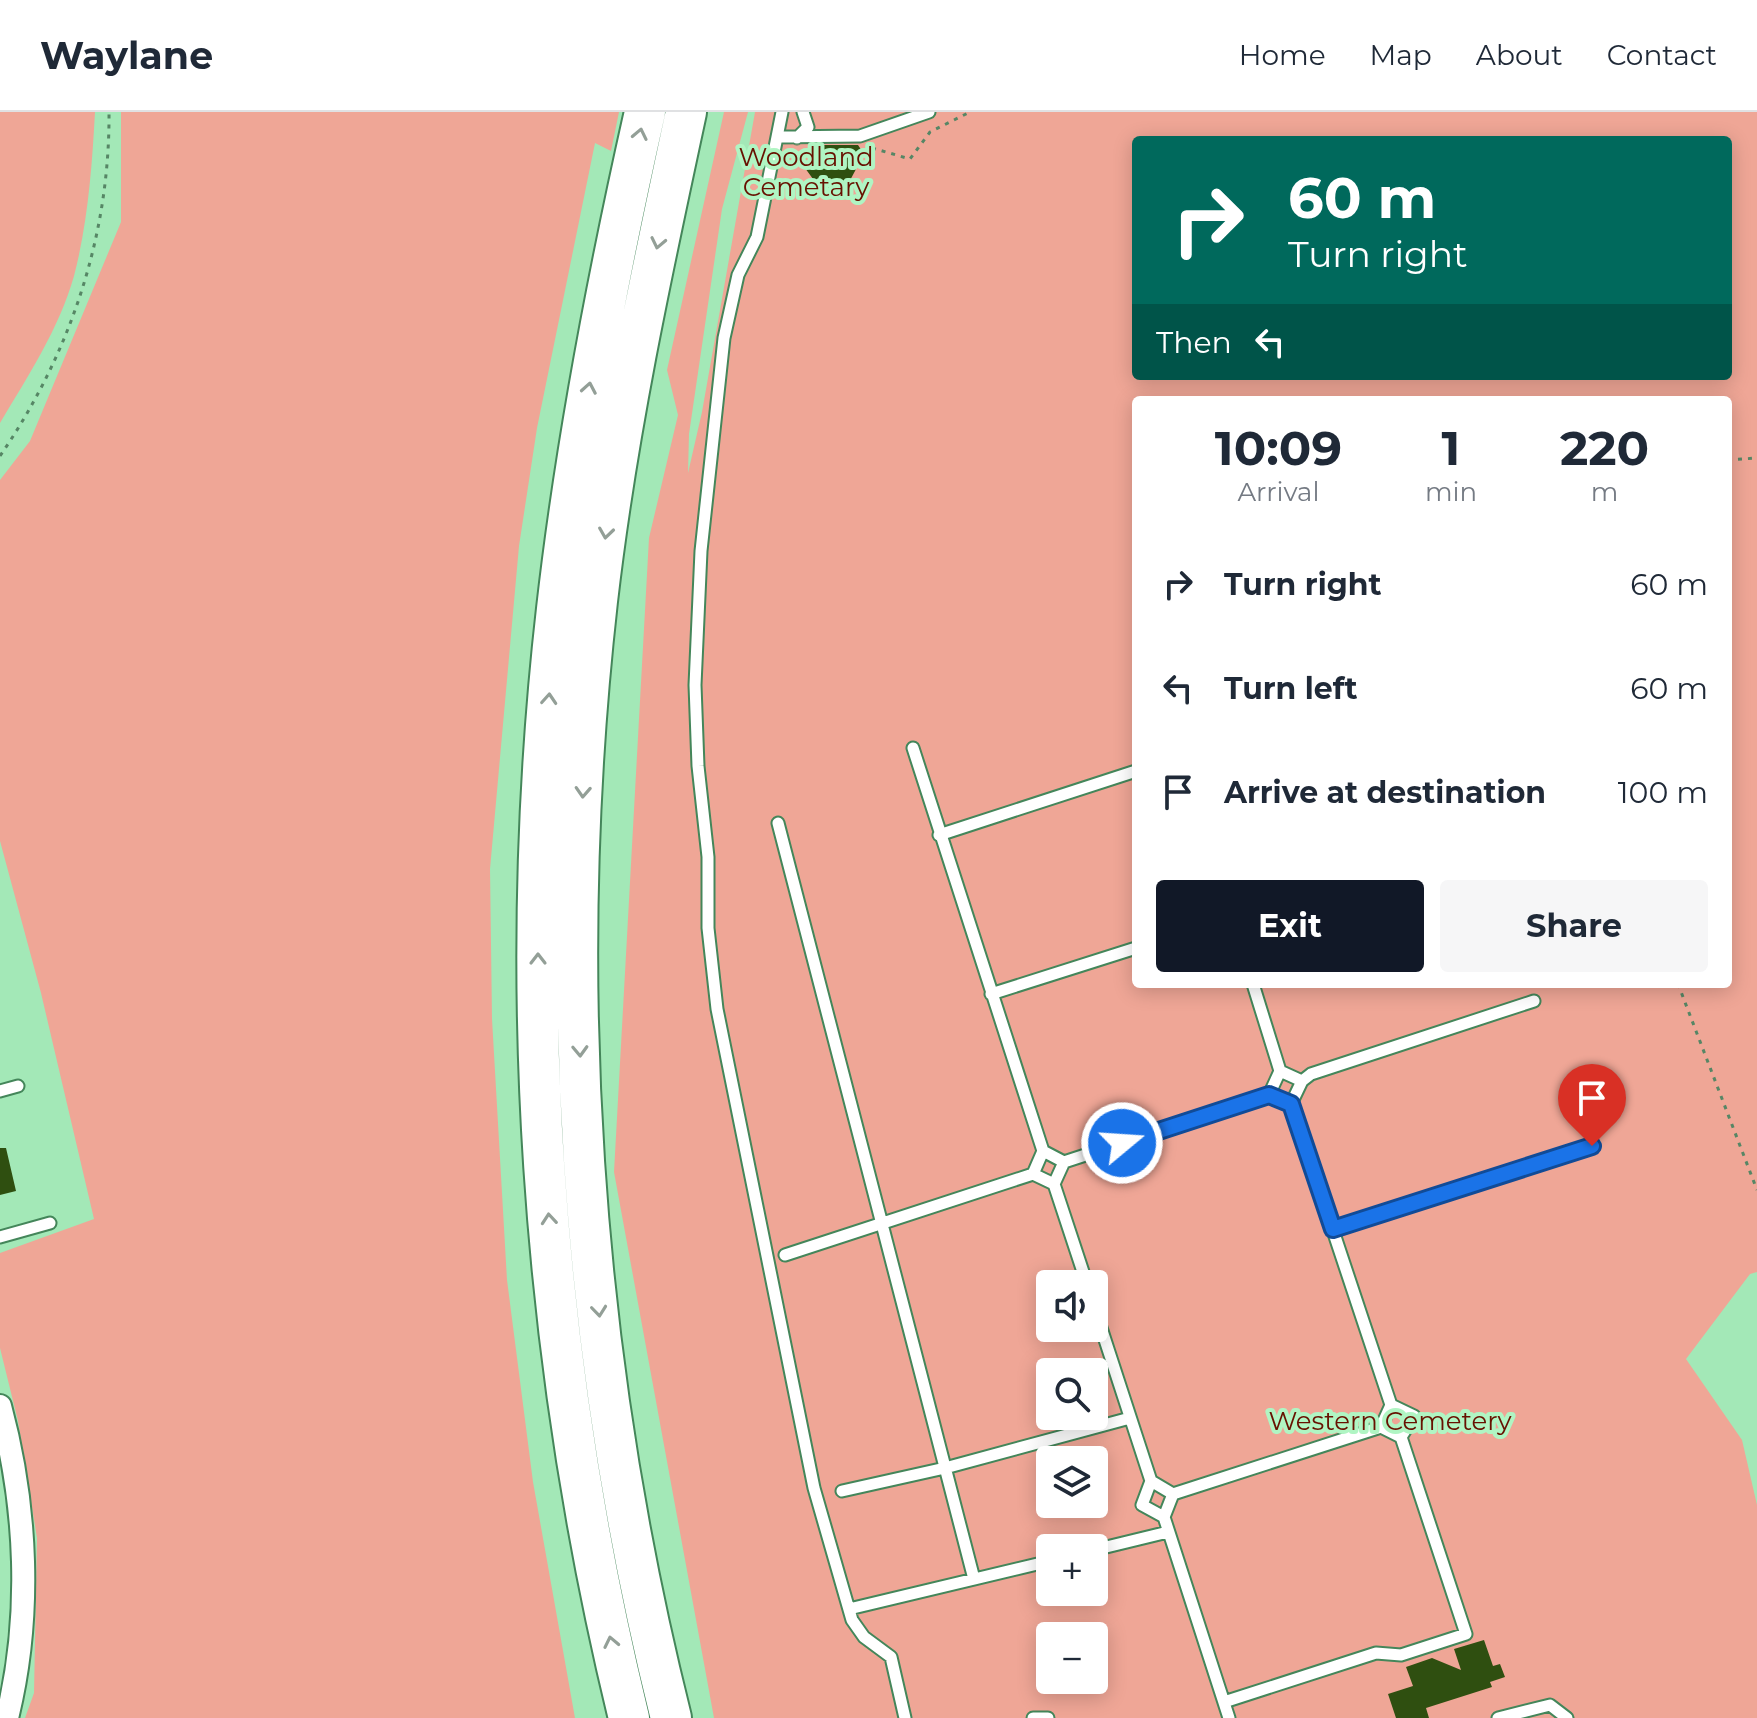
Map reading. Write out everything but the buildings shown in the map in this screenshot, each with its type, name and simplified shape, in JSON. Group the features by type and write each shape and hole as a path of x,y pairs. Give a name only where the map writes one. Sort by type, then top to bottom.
{"highway":[{"path":"629,1718 583,1497 557,1306 539,1054 538,907 550,686 565,539 601,320 645,112"},
{"path":"671,1718 636,1560 602,1341 583,1120 579,899 589,691 607,529 635,354 686,112"}],"street":[{"path":"0,1406 14,1457 23,1573 17,1678 7,1718"}],"lane":[{"path":"782,112 757,237 738,275 724,338 701,551 695,685 698,766 708,857 708,928 717,1009 810,1473 849,1609 858,1631 891,1657 905,1718"},
{"path":"797,138 808,127 803,112"},
{"path":"777,137 860,136 929,112"},
{"path":"913,748 1043,1151 1033,1174"},
{"path":"939,835 1132,772"},
{"path":"778,823 974,1579"},
{"path":"991,994 1132,949"},
{"path":"1254,988 1280,1071 1269,1095"},
{"path":"1381,1427 1391,1405 1291,1104 1302,1081 1311,1074 1534,1001"},
{"path":"1280,1071 1302,1081"},
{"path":"0,1091 18,1086"},
{"path":"1043,1151 1064,1162 1269,1095 1291,1104"},
{"path":"1333,1229 1592,1146"},
{"path":"1064,1162 1054,1184 1082,1270"},
{"path":"785,1255 1033,1174 1054,1184"},
{"path":"0,1237 50,1223"},
{"path":"1106,1342 1151,1481 1142,1505 1164,1517"},
{"path":"1391,1405 1414,1416 1401,1437"},
{"path":"842,1491 945,1468 1130,1418"},
{"path":"1151,1481 1173,1494 1381,1427 1401,1437 1466,1634 1401,1655 1376,1653 1224,1702"},
{"path":"1173,1494 1164,1517 1229,1718"},
{"path":"1108,1547 1168,1532"},
{"path":"849,1609 1036,1564"},
{"path":"1498,1718 1550,1705 1567,1718"},
{"path":"1033,1718 1048,1718"}],"path":[{"path":"0,456 43,389 68,333 82,289 108,172 109,112"},
{"path":"860,136 878,151 910,159 930,132 970,112"},
{"path":"1732,460 1757,458"},
{"path":"1680,988 1757,1190"}],"green space":[{"path":"0,112 95,112 86,215 68,296 32,370 0,423"},
{"path":"121,112 619,112 611,151 595,143 537,428 519,546 490,869 492,1019 507,1280 533,1482 575,1718 25,1718 34,1693 37,1538 18,1421 0,1348 0,1253 94,1219 41,993 0,841 0,480 30,441 121,222"},
{"name":"Western Cemetery","path":"724,112 748,112 722,209 689,434 688,473 702,412 755,112 1757,112 1757,1272 1750,1274 1686,1359 1742,1440 1757,1505 1757,1718 714,1718 614,1172 649,538 678,415 667,370"}],"route":[{"path":"1122,1143 1269,1095 1291,1104 1333,1229 1592,1146"}],"park label":[{"name":"Woodland Cemetary","path":"806,172"}]}
